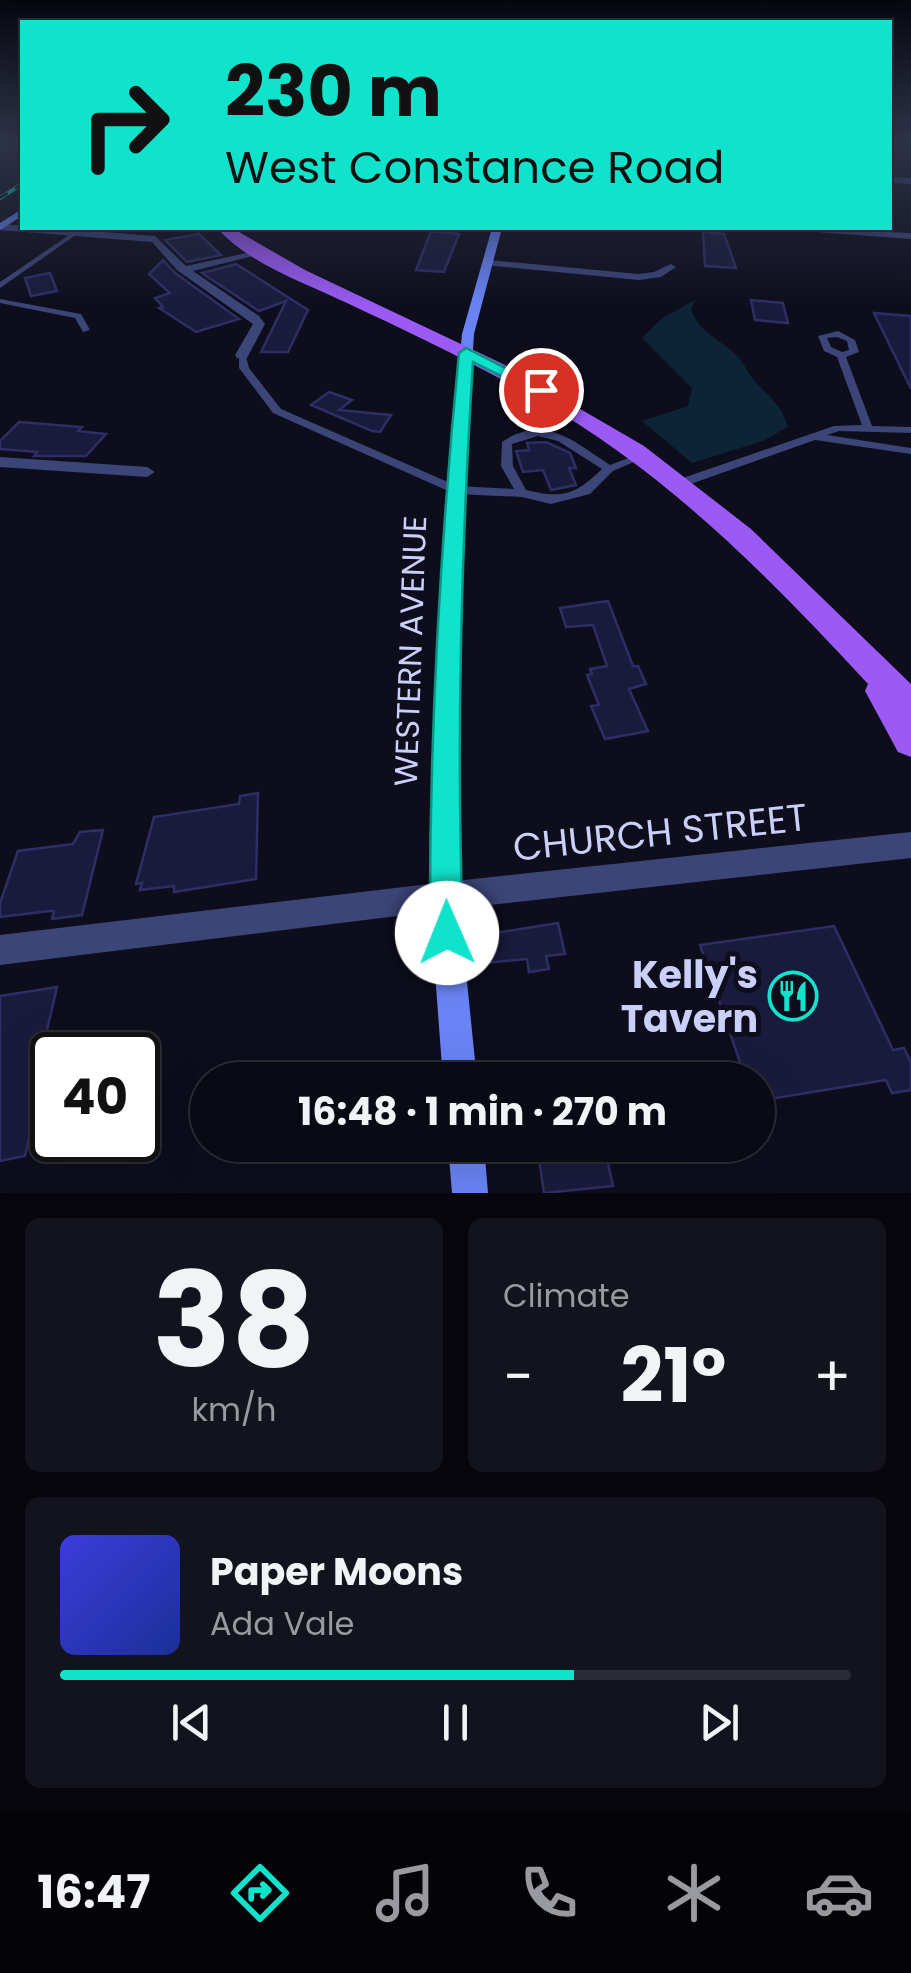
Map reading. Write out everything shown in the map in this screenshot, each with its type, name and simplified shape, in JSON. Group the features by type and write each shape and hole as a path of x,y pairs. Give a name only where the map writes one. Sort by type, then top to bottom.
{"main road":[{"path":"226,230 249,249 261,251 299,274 552,396 644,455 752,543 911,706"},
{"path":"241,230 259,244 261,251"},
{"path":"863,658 911,740"}],"street":[{"path":"47,230 155,239 184,270 259,324 242,354"},
{"path":"128,235 159,230"},
{"name":"WESTERN AVENUE","path":"459,1062 446,896 456,490 466,353 496,230"},
{"path":"829,230 911,236"},
{"path":"184,270 261,251"},
{"path":"488,264 638,276 658,276 671,267"},
{"path":"0,462 146,472"},
{"name":"CHURCH STREET","path":"0,950 911,845"},
{"path":"467,1162 470,1193"}],"lane":[{"path":"0,286 78,232"},
{"path":"0,301 78,316 86,330"},
{"path":"242,354 244,368 277,411 456,490 551,500 586,491 609,468 644,455"},
{"path":"841,355 867,426"},
{"path":"681,483 838,428 911,430"},
{"path":"522,494 507,466 507,442 511,438 556,433 609,468"},
{"path":"812,437 911,451"}],"water":[{"path":"695,300 691,309 699,324 738,357 777,405 788,427 763,441 692,463 642,421 688,406 692,388 642,338 661,319"}],"building":[{"path":"431,231 459,234 444,272 416,270"},
{"path":"703,232 724,234 736,268 705,266"},
{"path":"199,234 221,255 187,262 165,240"},
{"path":"163,260 239,319 196,332 159,308 163,307 155,298 170,293 149,274"},
{"path":"236,264 308,310 288,352 261,352 286,301 259,311 202,273"},
{"path":"50,273 57,291 31,296 25,278"},
{"path":"751,300 783,303 788,323 755,320"},
{"path":"874,313 911,316 911,389"},
{"path":"329,392 352,400 339,410 391,415 380,432 372,431 311,405"},
{"path":"19,422 82,427 78,431 106,434 86,456 34,456 37,452 0,449 0,441"},
{"path":"546,442 570,453 576,468 569,468 576,485 551,490 543,470 523,472 516,451 529,450 527,443"},
{"path":"608,601 633,666 638,666 646,684 629,689 648,731 605,739 591,706 599,705 587,675 592,674 590,669 607,666 593,625 566,627 560,608"},
{"path":"258,793 256,879 174,892 174,886 140,890 142,883 136,884 154,817 239,804 240,796"},
{"path":"103,830 82,915 52,919 54,911 50,911 0,917 0,903 18,851 73,844 80,832"},
{"path":"558,923 565,954 546,956 549,969 529,972 527,959 485,963 482,935"},
{"name":"Kelly's Tavern","path":"834,926 893,1050 904,1048 911,1062 911,1090 892,1093 886,1080 775,1098 775,1062 740,1062 700,945"},
{"path":"57,987 47,1032 30,1032 30,1133 25,1156 0,1161 0,996"},
{"path":"539,1162 608,1162 613,1186 544,1193"}],"railway":[{"path":"0,198 4,196"}],"place":[{"name":"Kelly's Tavern","path":"793,996"}],"route":[{"path":"447,933 445,842 452,534 466,353 541,390"}]}
